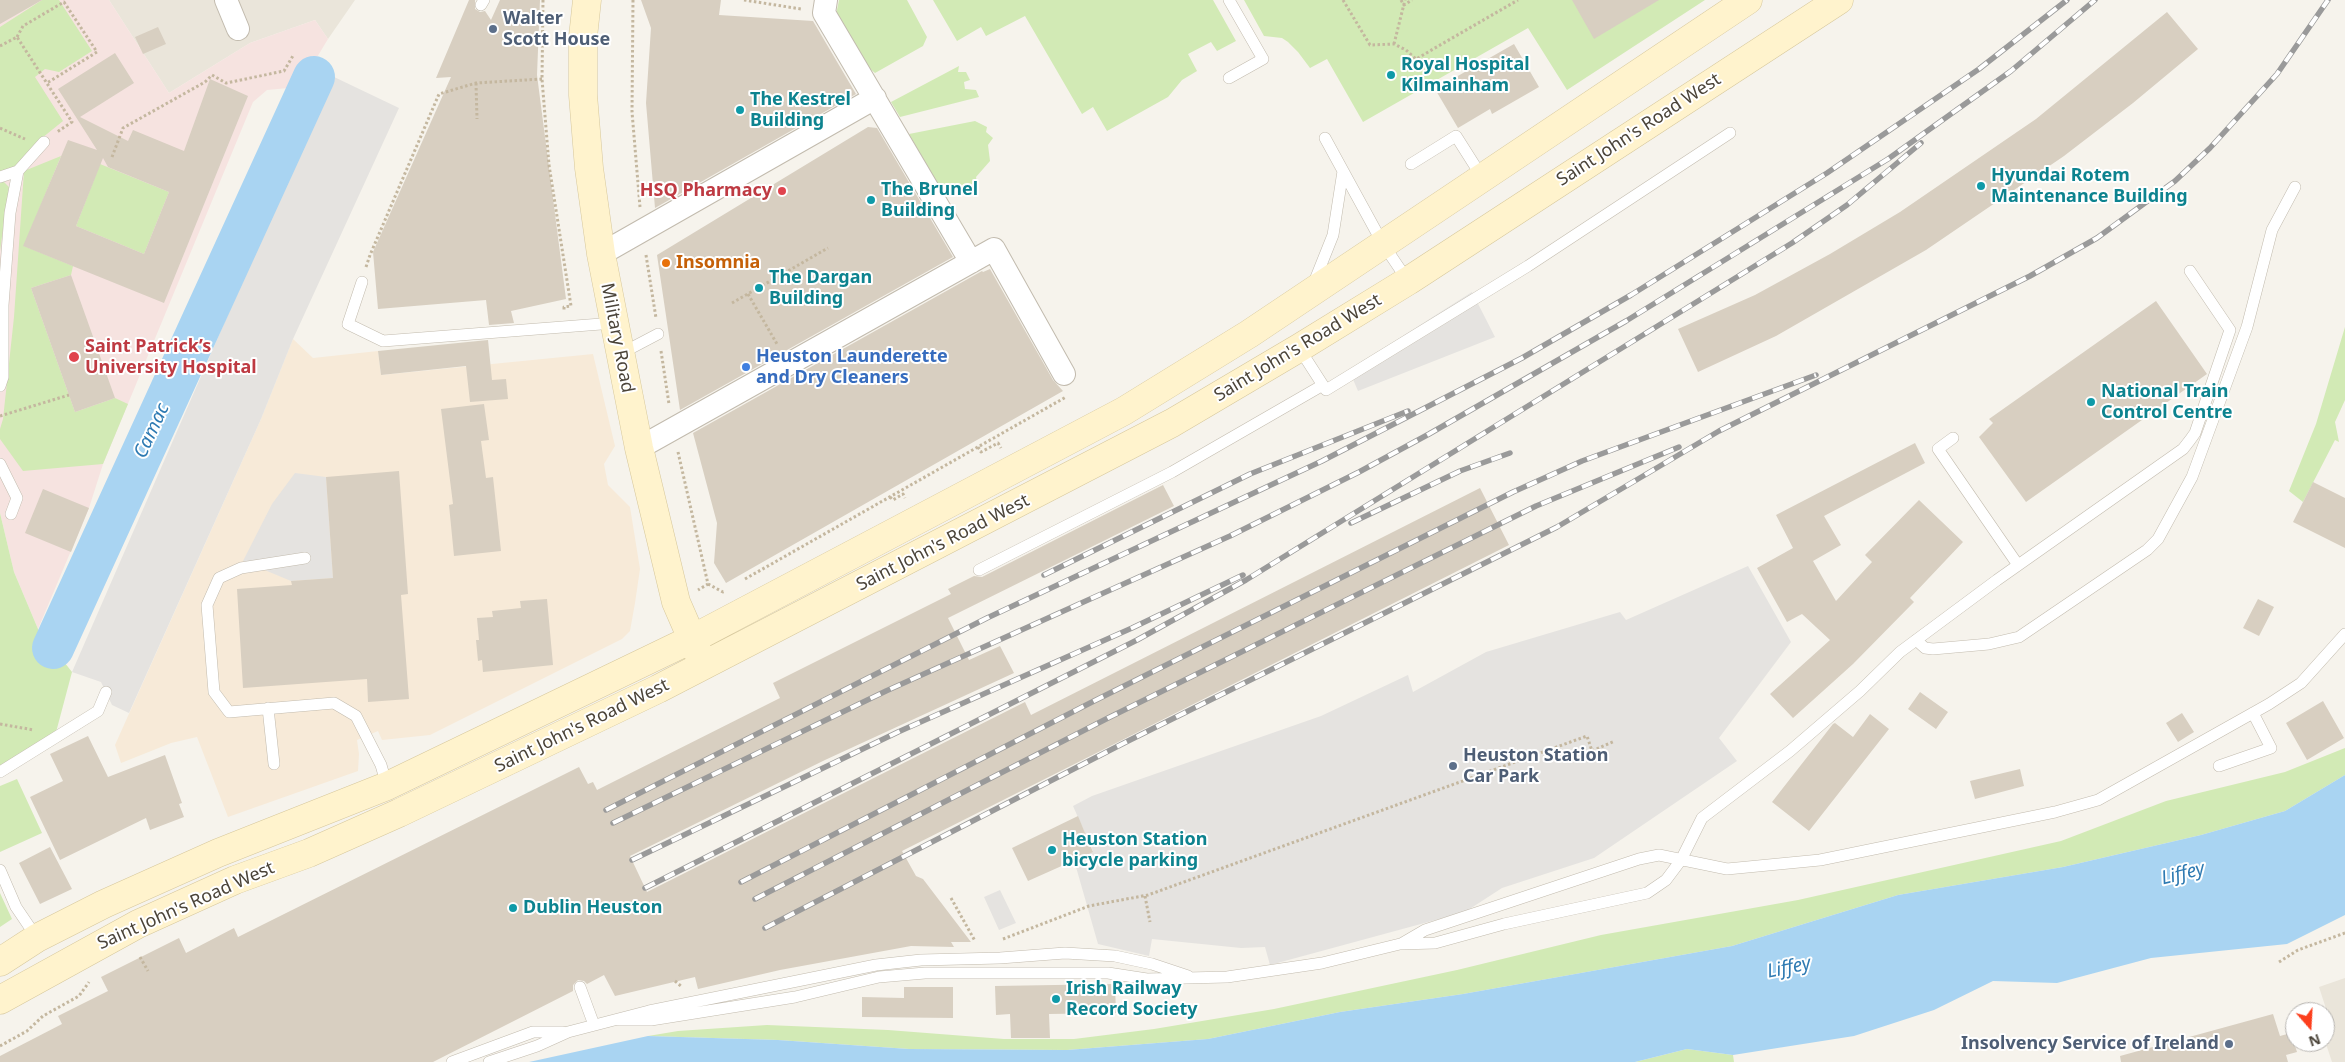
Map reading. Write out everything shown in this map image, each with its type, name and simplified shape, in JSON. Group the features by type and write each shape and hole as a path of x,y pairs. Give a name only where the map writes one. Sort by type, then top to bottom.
{"main road":[{"name":"Military Road","path":"587,0 583,37 584,95 589,168 600,254 639,448 676,602 704,666"},
{"name":"Saint John's Road West","path":"0,962 37,938 145,884 387,786 692,639 1124,411 1249,334 1748,0"},
{"name":"Saint John's Road West","path":"0,1000 138,924 235,880 308,853 399,813 704,666 1164,427 1299,348 1408,281 1839,0"}],"street":[{"path":"226,0 238,29"},
{"path":"825,6 875,98 971,262"},
{"path":"600,254 875,98"},
{"path":"639,448 994,249 1069,383"}],"lane":[{"path":"1229,0 1263,59 1229,78"},
{"path":"1299,348 1326,390 1519,271 1730,133"},
{"path":"1411,164 1456,136 1482,178"},
{"path":"1325,138 1383,244 1408,281"},
{"path":"0,177 18,171 44,142"},
{"path":"0,386 3,377 1,345 10,212 18,171"},
{"path":"1310,292 1333,236 1343,171"},
{"path":"1916,640 1925,648 1932,649 1989,644 2019,637 2147,550 2158,539 2192,477 2247,326 2272,230 2295,187"},
{"path":"619,1020 651,1020 794,997 879,977 926,973 1108,973 1147,979 1227,977 1322,963 1400,944 1435,943 1504,924 1647,893 1666,880 1682,860 1702,818 1790,751 1916,640 2018,565 2183,449 2195,433 2230,330 2190,271"},
{"path":"362,282 348,324 383,341 614,324"},
{"path":"620,354 658,334"},
{"path":"979,570 1172,472 1323,385"},
{"path":"1953,438 1938,449 2018,565"},
{"path":"0,464 17,498 11,514"},
{"path":"305,558 241,568 219,578 207,605 214,692 230,712 334,703 356,716 381,766 387,786"},
{"path":"1400,944 1425,930 1639,859 1659,855 1727,869 1820,860 2055,812 2098,800 2253,713 2301,683 2345,634"},
{"path":"0,772 98,711 106,692"},
{"path":"268,708 274,764"},
{"path":"2219,766 2271,748 2253,713"},
{"path":"0,870 16,907 37,938"},
{"path":"488,1062 537,1046 568,1032 649,1011 876,965 921,960 1065,954 1114,956 1152,964 1199,979"},
{"path":"580,988 594,1025"},
{"path":"452,1062 533,1032 568,1032"}],"path":[{"path":"544,0 542,79 549,165 571,306 564,307 566,327"},
{"path":"633,0 632,112 642,230 673,429 708,584 723,592 731,588"},
{"path":"744,0 825,6"},
{"path":"1343,0 1370,45 1394,44 1406,50 1416,59 1518,0"},
{"path":"1401,0 1404,5"},
{"path":"1394,44 1405,0"},
{"path":"1404,5 1412,0"},
{"path":"0,46 17,37 23,26 64,2 97,52 46,83"},
{"path":"17,37 72,122"},
{"path":"112,157 123,128 205,82 212,75 226,83 284,70 294,54"},
{"path":"362,282 370,254 439,94 476,83 542,79"},
{"path":"476,83 477,119"},
{"path":"0,128 27,139 44,142"},
{"path":"732,303 828,248"},
{"path":"748,294 789,364"},
{"path":"739,583 978,447 1069,383"},
{"path":"0,416 69,395"},
{"path":"978,447 981,452 998,443 1002,448"},
{"path":"890,497 893,500 903,494 905,498"},
{"path":"676,602 708,584"},
{"path":"0,724 60,735"},
{"path":"1000,940 1089,906 1145,896 1586,736 1592,751 1615,741"},
{"path":"1145,896 1150,922"},
{"path":"951,898 975,940 976,950"},
{"path":"2278,962 2298,950 2345,933"},
{"path":"140,957 148,971"},
{"path":"0,1046 27,1032 43,1016 79,996 94,974"}],"shaded area":[{"name":"Saint Patrick’s University Hospital","path":"0,0 109,0 169,93 250,43 315,20 328,39 299,87 267,90 253,102 103,464 89,508 38,629 14,572 0,513"},
{"path":"109,0 355,0 328,39 315,20 250,43 169,93"},
{"path":"332,76 399,108 293,339 261,419 129,713 112,705 101,682 72,672"},
{"path":"1472,292 1495,337 1358,391 1349,370"},
{"path":"293,339 313,358 378,351 381,375 593,354 615,446 604,464 608,485 630,507 640,569 630,631 622,639 430,735 382,740 378,731 357,740 359,754 358,771 228,817 197,737 171,743 121,763 115,745 261,419"},
{"path":"295,473 326,477 333,578 291,581 243,561 272,504"},
{"name":"Heuston Station Car Park","path":"1748,566 1791,642 1719,738 1737,761 1594,858 1502,888 1465,912 1270,965 1265,947 1241,948 1152,939 1149,956 1098,944 1074,860 1093,851 1073,806 1092,796 1321,716 1408,675 1413,692 1486,652 1620,612 1626,620"},
{"path":"1000,890 1016,923 999,930 984,897"},
{"path":"2345,978 2345,1062 2332,1062 2329,1052 2335,1052 2335,1002 2324,1002 2319,987"}],"green space":[{"path":"42,0 59,0 92,51 59,72 45,69 35,77 63,121 42,138 18,166 0,173 0,27"},
{"path":"839,0 907,0 927,37 923,46 875,73 869,68 836,15"},
{"path":"933,0 1213,0 1236,41 1217,51 1211,42 1188,54 1197,71 1182,80 1168,97 1107,131 1093,107 1082,114 1025,16 986,36 981,27 957,41"},
{"name":"Royal Hospital Kilmainham","path":"1244,0 1705,0 1567,90 1528,28 1363,122 1327,59 1310,68 1288,42 1282,38 1264,36"},
{"path":"959,66 958,72 966,72 970,80 964,82 965,89 976,90 979,97 900,117 891,102"},
{"path":"975,121 987,127 986,132 993,138 988,145 990,161 976,177 978,188 940,189 909,134"},
{"path":"61,156 24,246 73,266 71,275 31,288 75,412 115,398 128,404 103,464 23,471 0,439 0,429 3,419 14,317 24,171"},
{"path":"100,164 169,192 144,254 76,226"},
{"path":"3,181 9,187 0,251 0,182"},
{"path":"2345,327 2345,400 2335,422 2339,442 2335,440 2303,502 2289,491 2316,424"},
{"path":"0,513 14,572 38,629 72,672 55,736 0,768"},
{"path":"2345,748 2345,775 2285,811 2201,835 2063,867 1898,895 1732,946 1463,994 1340,1012 1208,1039 1067,1050 909,1049 778,1040 648,1036 678,1031 767,1025 888,1030 1004,1039 1074,1039 1154,1029 1274,1009 1457,970 1601,935 1798,900 2061,841 2166,801 2285,772"},
{"path":"17,779 42,833 0,852 0,786"},
{"path":"0,893 12,919 0,927"},
{"path":"1687,1049 1733,1055 1734,1062 1635,1062"}],"water":[{"name":"Liffey","path":"2345,775 2345,915 2287,944 2151,958 2057,983 1993,981 1934,1010 1854,1036 1733,1055 1687,1049 1635,1062 529,1062 648,1036 778,1040 909,1049 1067,1050 1208,1039 1340,1012 1463,994 1732,946 1898,895 2063,867 2201,835 2285,811"}],"building":[{"path":"0,0 42,0 0,24"},
{"name":"Walter Scott House","path":"469,0 475,0 475,9 480,12 485,11 491,20 500,0 540,0 537,75 566,299 511,311 514,323 489,325 486,300 378,309 373,252 451,77 436,78"},
{"name":"The Kestrel Building","path":"641,0 721,0 719,15 813,21 856,94 655,208 646,103 651,28"},
{"path":"1572,0 1659,0 1594,39"},
{"name":"Hyundai Rotem Maintenance Building","path":"2167,12 2198,49 2133,103 2064,156 1926,250 1776,336 1698,372 1678,329 1755,295 1830,254 1900,212 2036,119"},
{"path":"158,27 166,44 143,54 135,37"},
{"path":"1514,44 1539,87 1492,114 1490,109 1458,128 1435,89"},
{"path":"115,53 134,83 80,117 128,141 133,130 184,151 210,79 248,96 164,303 23,246 68,140 97,150 58,89","holes":["103,158 108,167 169,192 144,254 76,226"]},
{"name":"The Dargan Building","path":"868,127 877,128 953,257 680,410 657,255"},
{"path":"990,269 1053,380 1063,391 726,583 714,563 717,523 693,433 982,271"},
{"path":"71,275 115,398 75,412 31,288"},
{"name":"National Train Control Centre","path":"2156,301 2207,374 2026,502 1979,437 1993,423 1989,419"},
{"path":"488,340 492,380 506,379 508,399 470,402 466,366 381,375 378,351"},
{"path":"484,404 489,440 481,441 486,478 493,477 501,551 454,556 449,505 453,504 441,409"},
{"path":"1915,443 1925,463 1824,516 1841,545 1813,561 1836,601 1872,562 1865,555 1919,500 1963,542 1910,598 1914,602 1853,664 1793,718 1770,694 1830,640 1802,614 1787,622 1757,568 1793,548 1776,515"},
{"path":"399,471 408,594 401,595 409,699 368,702 367,679 243,688 237,589 292,585 291,581 333,578 326,477"},
{"path":"2313,482 2345,498 2345,548 2293,522"},
{"path":"1163,485 1174,506 948,618 969,660 1000,646 1014,673 825,760 630,856 647,892 1025,702 1031,715 1480,488 1509,545 902,851 916,876 923,879 971,942 951,942 954,947 911,946 780,970 698,989 695,977 615,996 604,975 587,984 584,981 578,980 573,985 573,991 433,1062 0,1062 0,1056 62,1024 58,1016 108,991 101,977 179,938 186,953 234,928 238,937 579,767 588,784 593,782 597,790 780,698 773,683 951,594 948,589 974,576 982,577"},
{"path":"43,489 89,508 71,552 25,533"},
{"path":"547,599 553,665 483,672 482,660 478,661 476,640 479,640 477,618 493,617 492,611 521,608 520,601"},
{"path":"2258,599 2274,607 2259,636 2243,628"},
{"path":"1920,692 1948,712 1936,729 1908,709"},
{"path":"2323,701 2344,738 2307,760 2286,723"},
{"path":"2182,713 2194,732 2178,742 2166,723"},
{"path":"1870,714 1889,729 1809,831 1772,802 1833,724 1835,723 1853,737"},
{"path":"88,736 108,777 165,755 182,803 179,804 184,817 150,830 146,818 60,860 30,797 63,781 50,754"},
{"path":"2020,769 2024,786 1975,799 1970,781"},
{"name":"Heuston Station bicycle parking","path":"1078,816 1093,852 1028,881 1012,848"},
{"path":"50,847 72,889 40,904 19,863"},
{"name":"Irish Railway Record Society","path":"1115,984 1116,1013 1049,1014 1050,1038 1011,1038 1010,1014 996,1015 995,986"},
{"path":"904,987 953,987 953,1018 862,1017 862,997 904,998"},
{"name":"Insolvency Service of Ireland","path":"2273,1014 2280,1036 2285,1035 2285,1052 2297,1052 2286,1055 2288,1062 2121,1062 2120,1056"}],"waterway":[{"name":"Camac","path":"53,648 314,77"}],"railway":[{"path":"606,810 987,618 1322,461 1522,358 1631,295 1827,173 1979,69 2067,0"},
{"path":"613,823 886,691 1230,536 1359,472 1429,434 1626,321 1888,159 2011,71 2095,0"},
{"path":"765,928 1124,743 1557,527 1719,431 2030,276 2097,238 2175,181 2210,148 2277,74 2328,0"},
{"path":"645,888 1137,640 1246,580 1792,243 1847,205 1921,143"},
{"path":"741,882 1094,701 1513,492 1582,461 1816,375"},
{"path":"1044,575 1250,474 1408,411"},
{"path":"755,899 1108,718 1536,506 1679,447"},
{"path":"1351,523 1460,471 1510,453"},
{"path":"632,860 898,732 1132,628 1243,575"}],"place":[{"name":"Walter Scott House","path":"493,29"},
{"name":"Royal Hospital Kilmainham","path":"1391,75"},
{"name":"The Kestrel Building","path":"740,110"},
{"name":"Hyundai Rotem Maintenance Building","path":"1981,186"},
{"name":"HSQ Pharmacy","path":"782,191"},
{"name":"The Brunel Building","path":"871,200"},
{"name":"Insomnia","path":"666,263"},
{"name":"The Dargan Building","path":"759,288"},
{"name":"Saint Patrick’s University Hospital","path":"74,357"},
{"name":"Heuston Launderette and Dry Cleaners","path":"746,367"},
{"name":"National Train Control Centre","path":"2091,402"},
{"name":"Heuston Station Car Park","path":"1453,766"},
{"name":"Heuston Station bicycle parking","path":"1052,850"},
{"name":"Dublin Heuston","path":"513,908"},
{"name":"Irish Railway Record Society","path":"1056,999"},
{"name":"Insolvency Service of Ireland","path":"2229,1044"}]}
